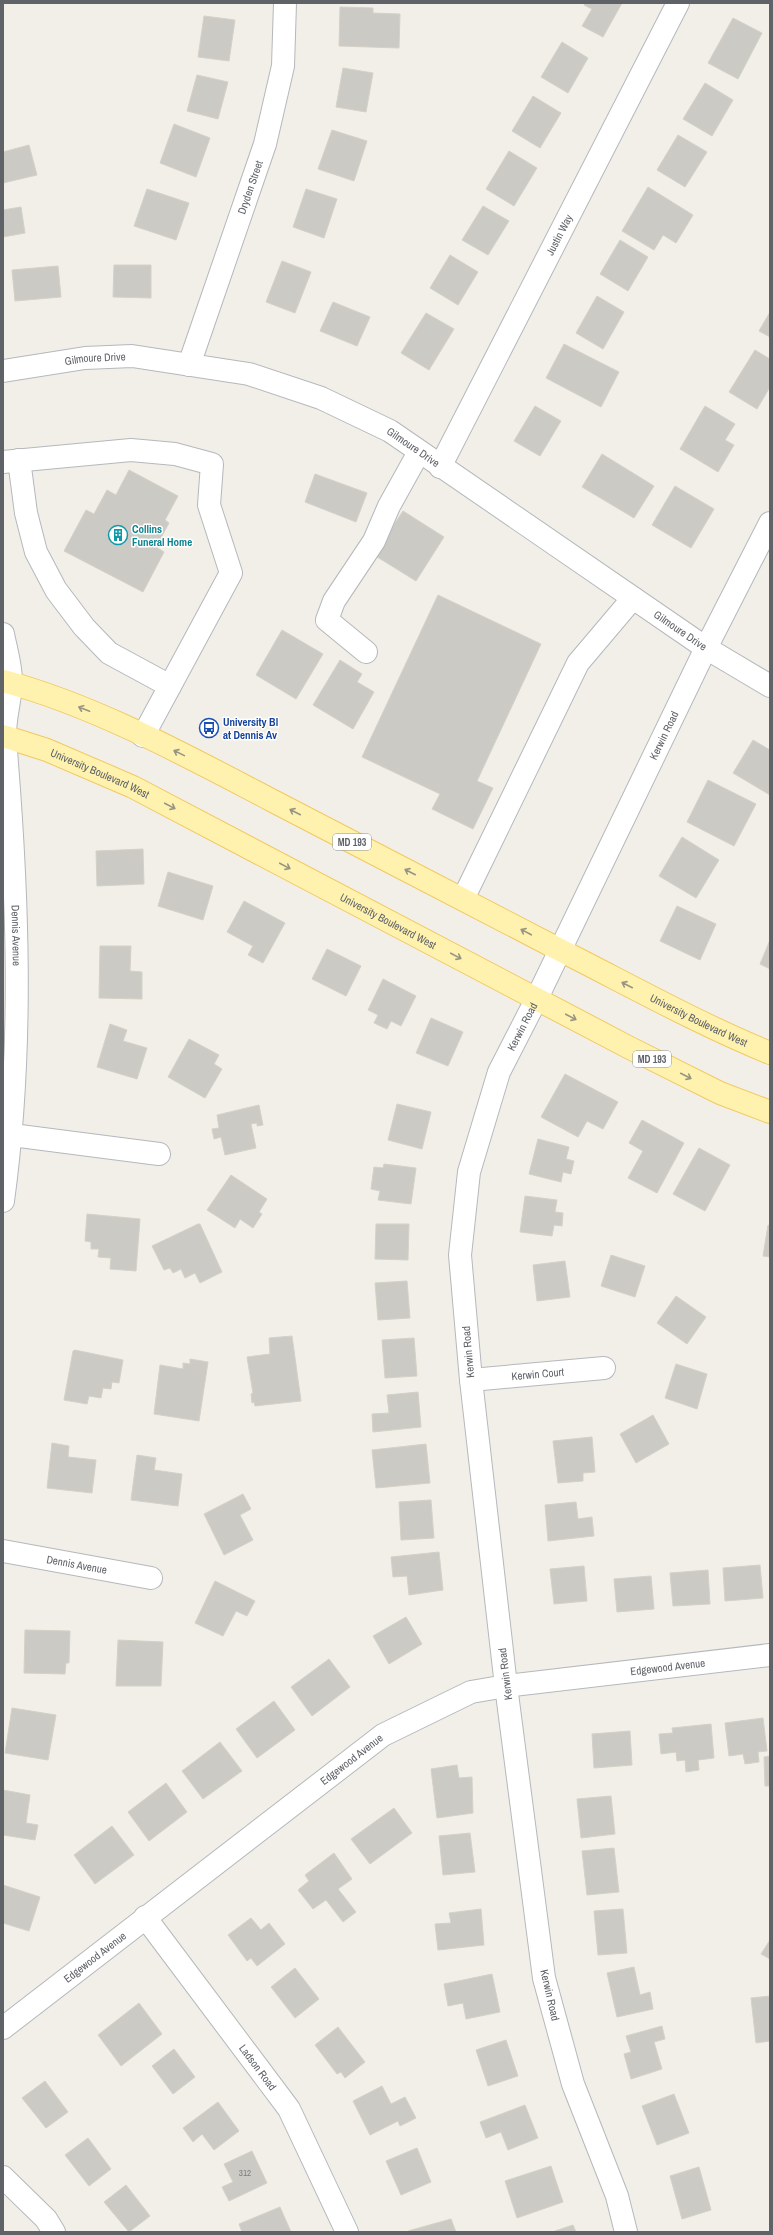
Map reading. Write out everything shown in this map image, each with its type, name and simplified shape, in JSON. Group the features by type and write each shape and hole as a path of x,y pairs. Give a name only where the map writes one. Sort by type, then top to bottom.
{"main road":[{"name":"University Boulevard West","path":"7,682 93,712 221,773 560,950 732,1037 770,1053"},
{"name":"University Boulevard West","path":"4,736 47,750 133,787 720,1093 770,1112"}],"street":[{"name":"Dryden Street","path":"189,365 265,144 283,66 285,3"},
{"name":"Justin Way","path":"440,467 678,3"},
{"name":"Gilmoure Drive","path":"3,371 85,358 132,356 249,374 321,398 390,431 440,467 706,648 770,686"},
{"path":"143,736 170,686 231,573 209,505 212,464 175,454 131,450 11,461 36,552 56,590 84,626 109,653 170,686"},
{"path":"366,652 327,620 334,601 374,541 389,506 419,452"},
{"name":"Kerwin Road","path":"626,2232 617,2196 573,2084 544,1978 506,1686 471,1380 460,1255 468,1172 499,1072 560,950 706,648 770,523"},
{"path":"464,900 578,663 633,598"},
{"name":"Dennis Avenue","path":"3,634 7,682 4,736 10,779 18,1009 12,1135 3,1201"},
{"path":"12,1135 159,1154"},
{"name":"Kerwin Court","path":"471,1380 604,1368"},
{"name":"Dennis Avenue","path":"3,1551 151,1578"},
{"name":"Edgewood Avenue","path":"3,2028 144,1917 383,1735 471,1692 506,1686 770,1655"},
{"name":"Ladson Road","path":"144,1917 289,2109 346,2232"},
{"path":"3,2177 46,2219 54,2232"}],"building":[{"path":"585,3 622,3 603,37 582,26 592,9 584,5"},
{"path":"340,7 373,8 373,13 400,14 399,48 339,46"},
{"path":"204,16 235,20 229,61 198,57"},
{"path":"733,18 762,33 738,79 708,63"},
{"path":"562,42 588,58 568,93 541,77"},
{"path":"343,68 373,73 366,112 336,107"},
{"path":"197,75 228,82 218,119 187,111"},
{"path":"705,83 733,100 712,136 683,119"},
{"path":"533,96 561,113 540,148 512,131"},
{"path":"174,124 210,138 196,177 160,163"},
{"path":"332,130 367,141 354,181 318,169"},
{"path":"678,135 707,152 685,187 657,170"},
{"path":"29,145 37,175 3,183 3,152"},
{"path":"509,151 537,168 514,206 486,189"},
{"path":"648,187 693,215 676,243 663,235 654,250 622,231"},
{"path":"147,189 189,203 176,240 134,226"},
{"path":"306,189 337,199 324,238 293,227"},
{"path":"483,206 509,221 488,255 462,240"},
{"path":"21,207 25,233 3,237 3,210"},
{"path":"620,240 648,257 628,291 600,274"},
{"path":"450,255 478,272 458,305 430,288"},
{"path":"282,261 311,272 295,313 266,302"},
{"path":"114,265 151,265 151,298 113,297"},
{"path":"58,266 61,297 15,301 12,270"},
{"path":"597,296 624,312 603,349 576,333"},
{"path":"333,302 370,317 357,346 320,331"},
{"path":"770,312 770,337 759,331"},
{"path":"426,313 454,329 429,370 401,353"},
{"path":"564,344 619,372 601,407 546,378"},
{"path":"755,350 770,359 770,387 757,409 729,392"},
{"path":"535,406 561,421 540,456 514,441"},
{"path":"705,406 735,424 725,440 734,445 718,472 680,449"},
{"path":"602,454 654,486 634,518 582,487"},
{"name":"Collins Funeral Home","path":"129,470 178,496 165,520 169,523 156,547 164,552 143,592 64,551 86,510 94,514 107,490 116,495"},
{"path":"315,474 367,493 356,522 305,502"},
{"path":"675,486 714,509 691,548 652,525"},
{"path":"403,511 444,537 416,581 374,555"},
{"path":"438,595 541,644 477,781 493,788 473,829 432,809 440,794 362,757"},
{"path":"282,630 323,654 296,699 256,675"},
{"path":"340,660 362,674 357,682 374,692 353,729 313,705"},
{"path":"753,740 770,750 770,795 733,773"},
{"path":"708,780 756,804 734,846 687,822"},
{"path":"682,837 719,860 696,898 659,876"},
{"path":"143,849 144,884 97,886 96,851"},
{"path":"168,872 213,886 203,920 158,906"},
{"path":"244,901 285,923 263,963 248,955 253,946 227,932"},
{"path":"677,906 716,924 700,960 660,941"},
{"path":"770,940 770,969 760,964"},
{"path":"100,946 131,946 130,971 142,972 142,999 99,998"},
{"path":"327,949 361,966 346,996 312,979"},
{"path":"383,979 416,996 401,1026 391,1021 387,1029 374,1023 378,1015 368,1010"},
{"path":"431,1018 463,1032 448,1066 416,1053"},
{"path":"110,1024 127,1030 123,1041 147,1048 137,1079 97,1067"},
{"path":"189,1039 219,1055 214,1064 222,1069 205,1098 168,1077"},
{"path":"565,1074 618,1102 603,1129 587,1121 578,1137 541,1117"},
{"path":"397,1104 431,1112 422,1149 388,1140"},
{"path":"259,1105 263,1125 257,1126 257,1123 251,1124 256,1148 225,1155 221,1137 214,1139 212,1129 219,1128 217,1115"},
{"path":"642,1120 684,1143 657,1193 628,1178 643,1151 629,1143"},
{"path":"538,1139 569,1147 566,1159 574,1161 571,1174 563,1172 561,1182 529,1174"},
{"path":"699,1148 730,1165 705,1211 673,1194"},
{"path":"384,1164 416,1168 411,1204 378,1200 380,1191 371,1189 374,1167 383,1168"},
{"path":"231,1175 267,1199 259,1212 262,1214 253,1228 240,1219 235,1228 207,1210"},
{"path":"525,1196 557,1200 555,1212 563,1213 562,1226 554,1225 552,1236 520,1232"},
{"path":"87,1214 140,1219 136,1271 110,1269 111,1258 98,1257 99,1249 91,1249 91,1242 85,1241"},
{"path":"200,1224 222,1272 200,1283 195,1273 185,1278 181,1269 173,1273 170,1268 164,1270 152,1246"},
{"path":"376,1224 409,1224 408,1260 375,1259"},
{"path":"768,1225 770,1226 770,1257 763,1256"},
{"path":"611,1255 645,1266 635,1297 601,1286"},
{"path":"565,1261 570,1297 537,1301 533,1265"},
{"path":"407,1281 410,1318 378,1320 375,1283"},
{"path":"676,1296 706,1317 687,1344 657,1323"},
{"path":"292,1336 301,1401 255,1406 254,1402 252,1403 251,1394 253,1393 247,1357 270,1354 269,1338"},
{"path":"414,1338 417,1376 385,1378 382,1340"},
{"path":"75,1350 123,1360 119,1383 112,1382 111,1389 103,1388 101,1398 89,1396 87,1404 64,1400 73,1351"},
{"path":"190,1359 208,1362 199,1421 154,1414 160,1365 183,1369 183,1363 190,1364"},
{"path":"676,1364 707,1374 697,1409 665,1398"},
{"path":"418,1392 421,1427 373,1432 372,1414 389,1413 387,1395"},
{"path":"653,1415 669,1444 636,1463 620,1434"},
{"path":"592,1437 595,1472 583,1473 583,1481 558,1483 553,1441"},
{"path":"52,1443 69,1446 68,1457 96,1460 92,1493 47,1488"},
{"path":"426,1444 430,1483 376,1488 372,1450"},
{"path":"137,1455 156,1458 154,1470 182,1474 178,1506 131,1500"},
{"path":"243,1494 251,1509 240,1515 253,1540 224,1555 204,1514"},
{"path":"431,1500 434,1538 401,1540 399,1502"},
{"path":"576,1502 578,1519 592,1517 594,1536 548,1541 545,1505"},
{"path":"439,1552 443,1590 409,1595 407,1576 393,1577 391,1557"},
{"path":"760,1565 763,1598 725,1601 723,1568"},
{"path":"584,1566 587,1601 554,1604 550,1569"},
{"path":"708,1570 710,1604 673,1606 670,1573"},
{"path":"651,1576 654,1609 617,1612 614,1579"},
{"path":"215,1581 255,1601 247,1616 236,1611 223,1636 195,1623"},
{"path":"406,1617 422,1644 389,1664 373,1636"},
{"path":"25,1630 70,1631 69,1663 66,1663 65,1674 24,1673"},
{"path":"118,1640 163,1642 161,1686 116,1686"},
{"path":"329,1659 350,1687 312,1716 291,1687"},
{"path":"274,1701 295,1730 257,1758 236,1729"},
{"path":"12,1708 56,1715 48,1760 5,1753"},
{"path":"763,1718 767,1751 758,1752 759,1762 745,1764 743,1754 729,1756 725,1723"},
{"path":"711,1724 714,1758 698,1760 699,1770 686,1772 685,1760 677,1761 676,1752 661,1754 659,1734 673,1733 672,1728"},
{"path":"630,1731 632,1765 594,1768 592,1734"},
{"path":"220,1742 242,1771 203,1799 182,1771"},
{"path":"770,1756 770,1786 765,1786 764,1757"},
{"path":"457,1765 459,1778 472,1777 473,1813 437,1818 431,1769"},
{"path":"166,1783 187,1812 149,1841 128,1812"},
{"path":"3,1790 30,1795 26,1823 38,1825 35,1840 3,1835"},
{"path":"611,1796 615,1834 581,1838 577,1799"},
{"path":"394,1808 412,1833 370,1864 351,1839"},
{"path":"112,1826 134,1855 95,1884 74,1855"},
{"path":"470,1833 475,1872 443,1875 439,1836"},
{"path":"614,1848 619,1892 587,1895 582,1851"},
{"path":"334,1853 352,1879 338,1889 356,1912 343,1922 326,1900 313,1909 298,1890 309,1881 305,1875"},
{"path":"3,1885 40,1897 29,1931 3,1923"},
{"path":"481,1909 484,1945 438,1950 435,1924 451,1923 449,1913"},
{"path":"623,1909 627,1953 598,1955 594,1911"},
{"path":"251,1918 261,1930 269,1923 285,1944 257,1966 251,1958 247,1961 228,1935"},
{"path":"770,1940 770,1959 761,1954"},
{"path":"634,1967 640,1995 650,1992 653,2009 617,2017 607,1973"},
{"path":"295,1968 319,1999 295,2018 271,1987"},
{"path":"492,1974 500,2012 466,2019 463,2003 448,2006 444,1984"},
{"path":"770,1996 770,2041 756,2043 751,1998"},
{"path":"139,2003 162,2034 121,2066 98,2035"},
{"path":"662,2026 665,2039 654,2042 662,2069 631,2079 624,2054 631,2052 626,2036"},
{"path":"338,2027 365,2062 345,2078 341,2072 337,2074 315,2045"},
{"path":"506,2040 518,2076 488,2086 476,2050"},
{"path":"174,2049 195,2077 173,2094 152,2066"},
{"path":"45,2081 68,2112 46,2128 22,2098"},
{"path":"382,2086 391,2104 405,2097 416,2118 400,2126 398,2121 370,2135 353,2101"},
{"path":"674,2094 689,2133 657,2145 642,2106"},
{"path":"218,2102 239,2131 214,2150 202,2134 193,2142 183,2128"},
{"path":"525,2105 538,2138 508,2150 501,2132 486,2138 480,2122"},
{"path":"88,2138 111,2169 89,2186 65,2155"},
{"path":"417,2148 431,2182 401,2195 386,2161"},
{"path":"252,2151 267,2183 229,2201 222,2187 233,2182 224,2164"},
{"path":"551,2166 563,2202 517,2218 505,2181"},
{"path":"699,2167 711,2210 682,2219 670,2176"},
{"path":"126,2185 150,2216 129,2232 104,2202"},
{"path":"280,2207 291,2232 242,2232 239,2224"},
{"path":"451,2219 456,2232 408,2231"},
{"path":"573,2225 576,2232 552,2232"}],"place":[{"name":"Collins Funeral Home","path":"118,535"},
{"name":"University Bl at Dennis Av","path":"209,728"}]}
